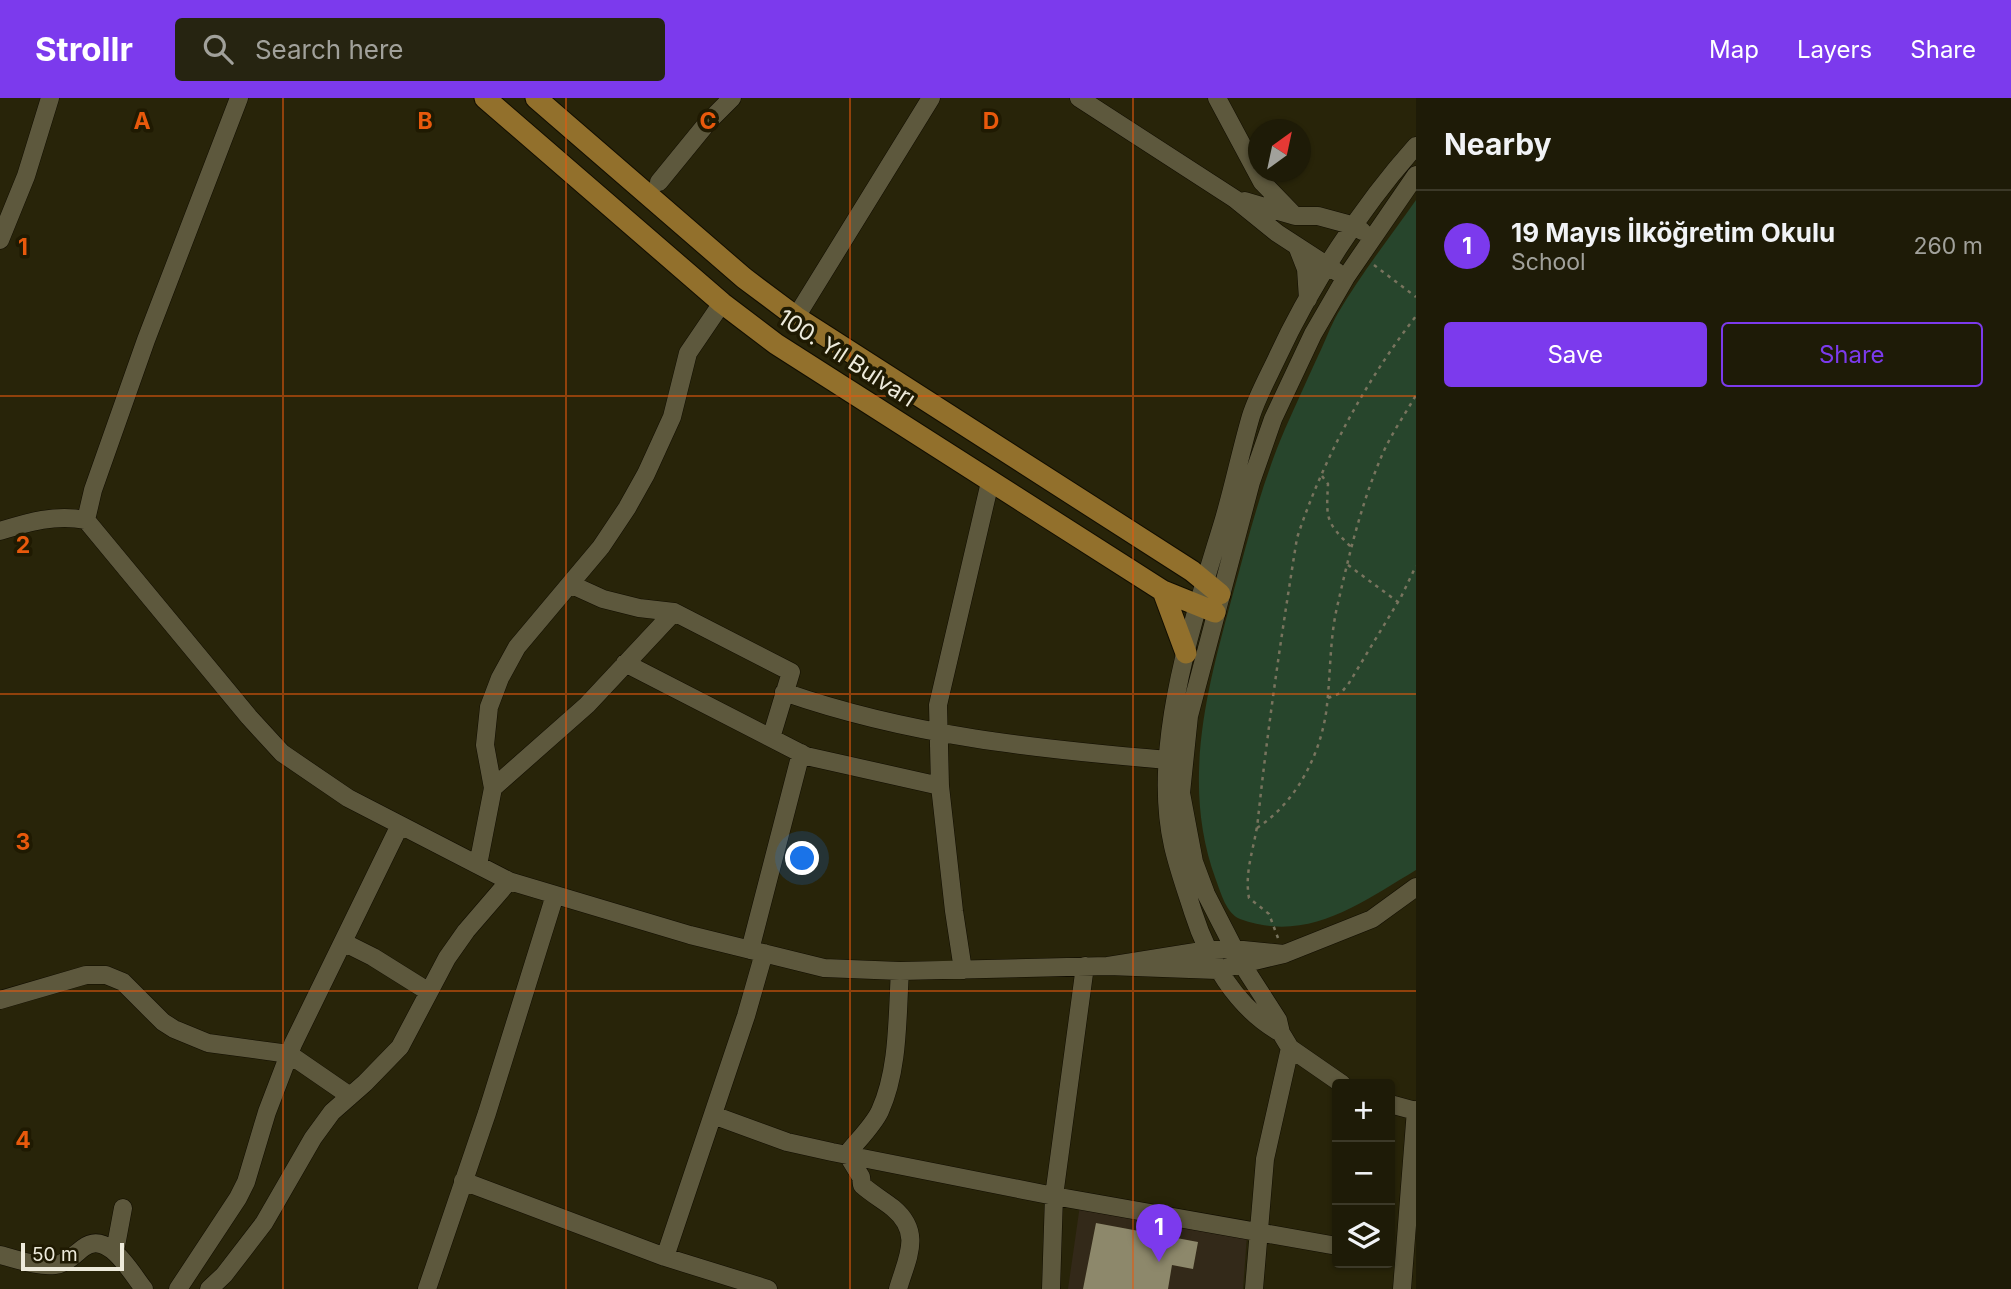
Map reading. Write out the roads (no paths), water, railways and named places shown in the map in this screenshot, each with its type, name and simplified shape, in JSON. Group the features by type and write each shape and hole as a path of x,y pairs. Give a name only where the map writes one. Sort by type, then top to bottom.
{"main road":[{"name":"100. Yıl Bulvarı","path":"485,98 722,303 776,344 1163,591 1209,598"},
{"name":"100. Yıl Bulvarı","path":"536,98 744,278 796,317 1209,598"},
{"path":"1163,591 1186,653"}],"street":[{"path":"0,240 26,176 50,98"},
{"path":"86,520 93,489 146,340 239,98"},
{"path":"659,182 708,122 732,98"},
{"path":"796,317 931,98"},
{"path":"1079,98 1234,198 1277,233 1346,277"},
{"path":"1217,98 1262,182 1295,216"},
{"path":"1254,1289 1265,1159 1285,1040 1278,1020 1238,957 1206,894 1194,862 1181,793 1189,716 1209,598 1252,414 1278,356 1328,266 1377,193 1416,146"},
{"path":"1336,1079 1261,1022 1217,970 1199,930 1172,845 1168,760 1173,716 1186,653 1209,598 1273,419 1313,334 1346,277 1416,175"},
{"path":"1234,198 1295,216 1318,216 1355,226 1372,239"},
{"path":"1297,246 1306,269 1308,299"},
{"path":"478,865 493,788 485,745 489,707 500,678 517,647 601,547 627,508 672,417 688,353 722,303"},
{"path":"963,970 940,786 938,705 990,482"},
{"path":"0,531 34,520 66,516 86,520 282,753 348,798 509,881 690,935 824,968 901,971 1108,966 1217,970 1238,957"},
{"path":"570,584 603,599 639,608 674,612 791,672 771,738"},
{"path":"493,788 587,705 674,612"},
{"path":"625,663 801,753 940,786"},
{"path":"784,692 835,710 937,734 1041,750 1168,760"},
{"path":"665,1257 713,1115 757,951 801,753"},
{"path":"178,1289 246,1182 267,1112 289,1054 400,825"},
{"path":"209,1289 224,1275 264,1223 313,1138 332,1112 400,1047 447,958 466,931 509,881"},
{"path":"1108,966 1208,950 1238,957 1284,954 1372,919 1416,887"},
{"path":"427,1289 555,895"},
{"path":"343,942 373,957 429,992"},
{"path":"1051,1289 1054,1196 1085,966"},
{"path":"847,1154 879,1113 888,1088 901,971"},
{"path":"0,1000 86,975 106,975 123,982 163,1022 192,1037 208,1043 289,1054 350,1096"},
{"path":"1395,1105 1416,1111 1402,1289"},
{"path":"713,1115 787,1142 1054,1196 1332,1245"},
{"path":"847,1154 861,1177 862,1185 894,1209 910,1230 911,1242 898,1289"},
{"path":"463,1181 665,1257 768,1289"},
{"path":"115,1251 123,1208"},
{"path":"0,1255 44,1265 57,1265 68,1261 88,1244 102,1244 115,1251 144,1289"}],"place":[{"name":"19 Mayıs İlköğretim Okulu","path":"1159,1262"}]}
